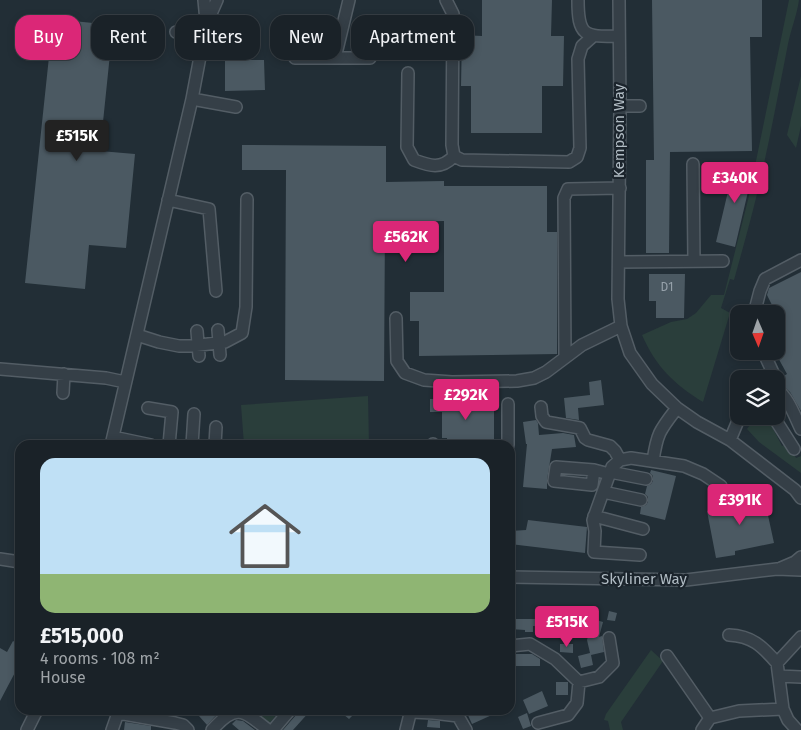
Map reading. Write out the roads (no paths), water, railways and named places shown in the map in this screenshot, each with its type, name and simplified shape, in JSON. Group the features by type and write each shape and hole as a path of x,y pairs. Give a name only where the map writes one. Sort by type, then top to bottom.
{"street":[{"path":"204,0 204,15"},
{"path":"211,15 217,0"},
{"path":"341,31 349,0"},
{"path":"446,0 453,14 452,145 454,156"},
{"path":"578,0 578,19 584,30 592,37"},
{"name":"Kempson Way","path":"619,0 620,188 618,299 621,326 630,353 652,384 677,408 696,422 730,440 799,494"},
{"path":"454,156 462,160 569,162 577,157 580,148 578,59 582,46 592,37 618,36"},
{"path":"112,440 192,100 199,60"},
{"path":"408,73 407,147 414,160 438,166 446,164 454,156"},
{"path":"192,100 236,107"},
{"path":"620,106 640,106"},
{"path":"693,164 694,261"},
{"path":"565,357 564,198 568,189 620,188"},
{"path":"137,335 198,350 219,342 225,342 242,333 246,307 248,199"},
{"path":"168,200 209,209 216,291"},
{"path":"756,305 765,279 801,260"},
{"path":"619,262 722,261"},
{"path":"396,318 397,361 405,374 424,380 476,382 517,381 534,378 546,372 582,344 621,326"},
{"path":"218,330 220,356"},
{"path":"196,331 198,350"},
{"path":"0,369 106,378 125,382"},
{"path":"62,392 64,374"},
{"path":"785,400 801,429"},
{"path":"508,404 508,440"},
{"path":"541,407 542,416 546,422 580,428 588,440 610,446 615,450 620,460"},
{"path":"148,408 172,412 169,440"},
{"path":"653,461 657,438 677,408"},
{"path":"192,440 194,414"},
{"path":"730,440 736,425"},
{"path":"779,425 794,449"},
{"path":"216,427 216,440"},
{"path":"640,555 594,552 594,518 612,467 620,460 631,458 684,466 702,474 721,486"},
{"path":"594,470 646,480"},
{"path":"603,492 641,500"},
{"path":"594,518 643,529"},
{"name":"Skyliner Way","path":"777,569 795,562 801,557"},
{"path":"0,559 15,562"},
{"name":"Skyliner Way","path":"515,577 686,580 777,569 801,570"},
{"path":"729,634 750,638 773,658 779,676 783,709 788,720 797,730"},
{"path":"773,658 786,651 801,637"},
{"path":"579,682 599,677 613,664 609,638"},
{"path":"515,646 530,644 554,659 579,682"},
{"path":"667,656 710,718"},
{"path":"779,676 801,676"},
{"path":"538,723 568,715 577,703 579,682"},
{"path":"702,730 710,718 739,711 783,709"},
{"path":"27,730 34,715"},
{"path":"112,730 117,715"},
{"path":"134,715 183,725 188,730"},
{"path":"212,730 228,715"},
{"path":"249,715 268,730"},
{"path":"273,730 286,715"},
{"path":"406,730 410,715"},
{"path":"460,715 466,730"}]}
